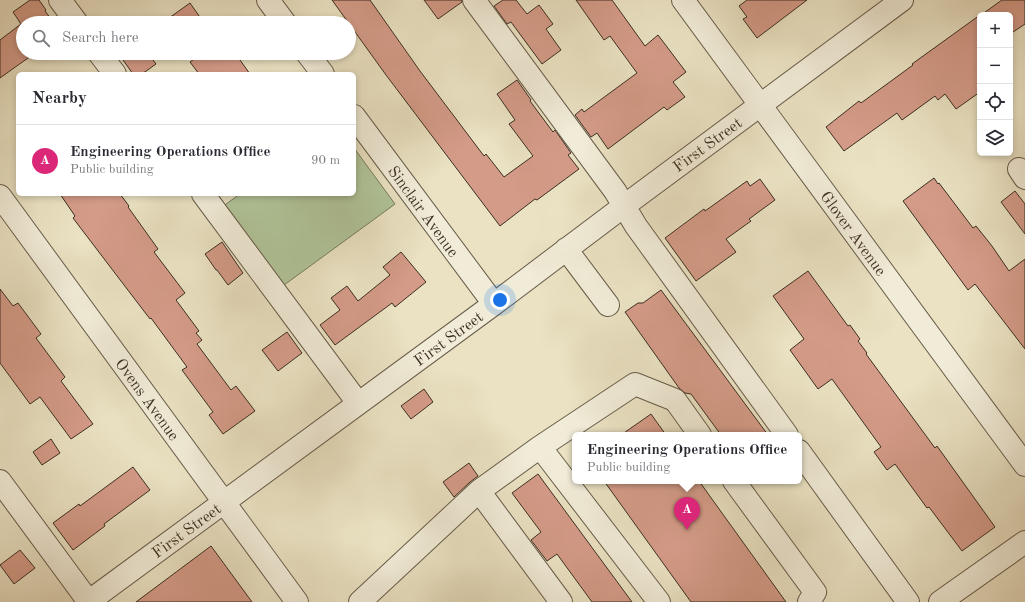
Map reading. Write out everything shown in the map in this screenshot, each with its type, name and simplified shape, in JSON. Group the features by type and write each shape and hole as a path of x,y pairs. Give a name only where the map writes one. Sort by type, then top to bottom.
{"street":[{"path":"60,0 72,16"},
{"path":"268,0 280,16"},
{"path":"474,0 614,191 636,226 785,432"},
{"name":"Glover Avenue","path":"683,0 1025,465"},
{"name":"First Street","path":"89,602 494,304 746,116 895,2"},
{"path":"104,60 113,72"},
{"path":"312,60 321,72"},
{"name":"Sinclair Avenue","path":"356,119 494,304"},
{"name":"Ovens Avenue","path":"0,196 297,602"},
{"path":"204,196 358,404"},
{"path":"566,249 608,305"},
{"path":"360,602 479,491 540,447 635,384 675,400 698,432"},
{"path":"540,447 659,602"},
{"path":"802,455 908,602"},
{"path":"0,481 89,602"},
{"path":"736,484 815,592 809,602"},
{"path":"479,491 561,602"},
{"path":"940,602 1025,542"}],"green space":[{"path":"356,151 395,204 280,288 222,207 237,196 356,196"}],"building":[{"path":"30,0 39,0 49,16 16,16 13,12"},
{"path":"332,0 370,0 420,71 484,156 486,154 504,177 533,156 509,124 515,120 497,94 517,80 531,100 530,101 553,132 555,130 571,153 568,155 579,169 537,200 535,199 500,226 356,33 356,16 344,16"},
{"path":"424,0 462,0 462,2 438,19"},
{"path":"503,0 516,0 527,14 539,5 553,24 546,29 561,50 542,64 511,22 507,24 494,6"},
{"path":"576,0 612,0 645,46 658,35 686,72 673,82 685,97 667,110 664,107 608,149 597,133 591,137 575,115 582,109 584,112 637,73 610,36 604,40"},
{"path":"747,0 807,0 757,38 743,19 747,17 739,6"},
{"path":"1002,0 1025,0 1025,24 1013,32 1013,12 985,12"},
{"path":"190,3 199,16 172,16"},
{"path":"977,17 977,94 956,109 945,94 938,100 935,96 902,120 897,113 844,151 826,127 859,101 861,103 913,65 912,64"},
{"path":"16,28 16,60 25,60 0,78 0,40"},
{"path":"123,60 153,60 156,64 145,72 132,72"},
{"path":"193,60 240,60 249,72 198,72 190,62"},
{"path":"934,178 973,228 976,226 1009,271 1025,259 1025,349 975,284 968,290 903,201"},
{"path":"760,179 775,200 749,219 751,221 726,239 736,252 696,281 665,238 704,209 705,211 747,181 750,186"},
{"path":"1015,191 1025,204 1025,234 1001,202"},
{"path":"61,196 122,196 158,249 154,252 185,293 176,300 199,331 196,333 202,340 197,344 231,390 236,386 255,411 223,434 209,415 213,412 182,370 187,367 73,218 75,216"},
{"path":"222,242 243,273 228,285 205,254"},
{"path":"401,252 426,282 395,307 392,303 335,345 320,325 340,310 331,298 347,286 358,301 390,275 383,267"},
{"path":"808,271 848,326 850,325 860,339 858,341 867,353 866,354 935,448 937,446 995,527 962,551 929,507 927,508 895,464 887,470 874,452 881,447 832,379 818,389 790,350 804,339 773,296"},
{"path":"0,289 13,306 18,303 41,334 36,338 65,377 61,381 93,424 71,439 40,397 30,404 0,363"},
{"path":"661,290 766,432 719,432 691,394 685,393 679,388 625,312 638,303 643,303"},
{"path":"287,332 302,353 278,371 262,350"},
{"path":"424,389 433,402 411,419 401,406"},
{"path":"651,414 664,432 625,432"},
{"path":"51,439 60,453 42,465 33,452"},
{"path":"469,463 478,476 454,497 443,482"},
{"path":"133,467 150,490 104,524 105,526 73,550 53,523 79,504 80,506"},
{"path":"538,474 632,602 592,602 557,554 547,561 531,540 541,532 512,493"},
{"path":"606,484 701,484 786,602 691,602"},
{"path":"211,546 252,602 136,602"},
{"path":"20,550 35,568 14,584 0,565"}],"place":[{"name":"Engineering Operations Office","path":"687,530"}]}
